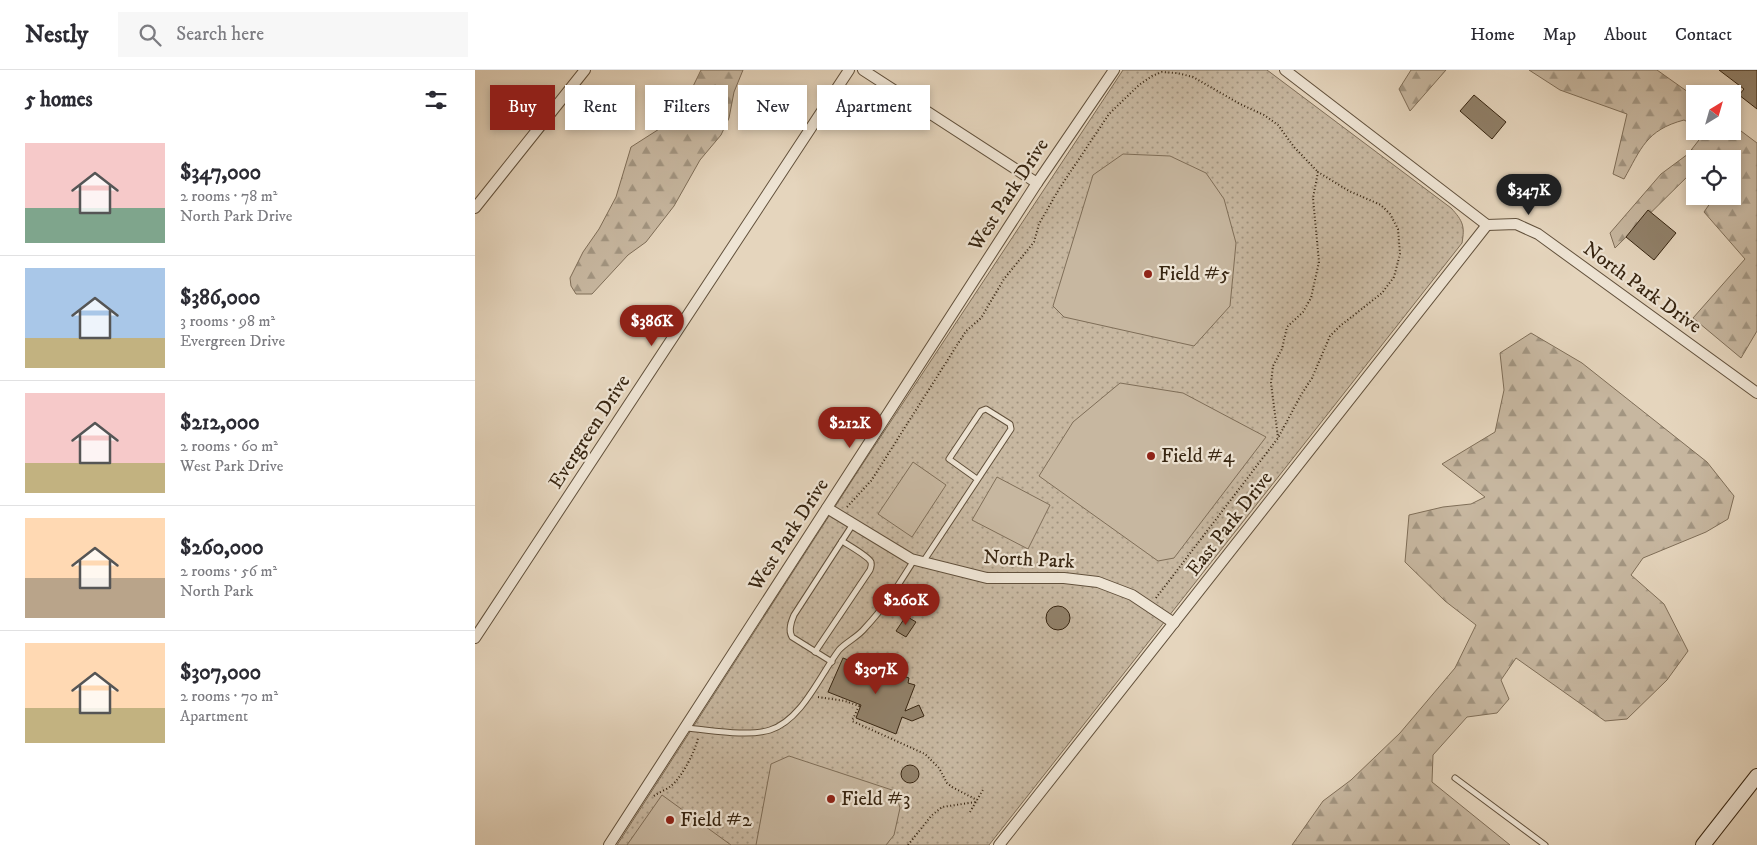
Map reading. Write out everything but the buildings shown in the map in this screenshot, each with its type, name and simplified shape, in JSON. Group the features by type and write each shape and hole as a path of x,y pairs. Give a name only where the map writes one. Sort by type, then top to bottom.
{"main road":[{"path":"1703,845 1757,776"}],"street":[{"path":"475,208 585,70"},
{"name":"Evergreen Drive","path":"475,638 849,70"},
{"path":"863,70 1037,183"},
{"name":"West Park Drive","path":"609,845 1037,183 1114,70"},
{"path":"1285,70 1487,225"},
{"name":"North Park Drive","path":"1487,225 1517,224 1538,234 1757,393"},
{"name":"East Park Drive","path":"999,845 1487,225"},
{"name":"North Park","path":"827,508 919,561 987,578 1064,578 1098,582 1132,595 1174,623"}],"lane":[{"path":"686,728 752,732 770,730 783,724 795,713 840,649 863,630 883,609 919,561 977,479 1011,429 1010,424 986,409 981,411 949,459 977,479"},
{"path":"832,662 792,637 790,626 794,615 853,524"},
{"path":"815,652 872,565 870,560 842,541"},
{"path":"1455,778 1545,845"}],"path":[{"path":"847,507 871,481 966,331 981,318 1004,279 1034,242 1039,224 1059,189 1109,114 1139,85 1152,76 1162,72 1193,77 1239,104 1264,115 1278,125 1294,147 1317,172 1349,191 1381,205 1390,214 1398,229 1400,254 1394,277 1382,293 1330,336 1312,378 1277,438 1155,599"},
{"path":"1277,438 1271,383 1273,366 1282,349 1287,327 1303,312 1311,298 1319,262 1313,198 1317,172"},
{"path":"809,695 845,701 859,706 852,721 925,754 939,768 947,783 976,801"},
{"path":"653,796 672,785 677,779 694,752 699,736"},
{"path":"970,812 984,788"},
{"path":"908,845 931,816 942,807 976,801"}],"green space":[{"path":"701,70 743,70 734,92 728,120 728,85 694,85"},
{"path":"1123,70 1267,70 1451,208 1462,224 1462,243 989,845 617,845 860,468"},
{"path":"1411,70 1446,70 1410,111 1399,89"},
{"path":"1529,70 1657,70 1686,91 1686,121 1671,124 1653,135 1640,150 1624,179 1613,174 1627,114 1560,90"},
{"path":"658,130 723,130 700,160 674,206 646,242 628,255 592,294 576,294 571,286 570,278 583,252 599,229 616,197 631,147"},
{"path":"1741,131 1757,143 1757,331 1741,358 1693,318 1745,259 1704,212 1709,205 1741,205 1741,150 1691,150 1699,140 1741,140"},
{"name":"Field #5","path":"1123,154 1170,156 1206,173 1224,199 1236,243 1230,306 1194,346 1064,317 1053,306 1093,175"},
{"path":"1686,155 1686,178 1615,248 1610,233 1661,174"},
{"path":"1531,333 1582,363 1707,462 1734,496 1728,519 1706,532 1643,558 1631,575 1664,604 1688,651 1667,680 1627,719 1605,721 1516,658 1501,680 1509,699 1497,713 1467,717 1433,755 1432,782 1510,845 1292,845 1323,801 1351,780 1400,733 1455,668 1476,625 1445,601 1405,562 1409,515 1443,507 1471,504 1485,497 1442,464 1495,432 1504,390 1500,353"},
{"name":"Field #4","path":"1120,383 1183,393 1266,437 1174,558 1158,561 1039,476 1073,422"},
{"path":"913,462 946,485 912,537 878,514"},
{"path":"997,477 1050,505 1028,549 972,520"},
{"name":"Field #3","path":"789,756 895,791 900,808 894,835 886,845 756,845 771,764"},
{"name":"Field #2","path":"662,795 731,845 627,845"}],"place":[{"name":"Field #5","path":"1148,274"},
{"name":"Field #4","path":"1151,456"},
{"name":"Field #3","path":"831,799"},
{"name":"Field #2","path":"670,820"}]}
